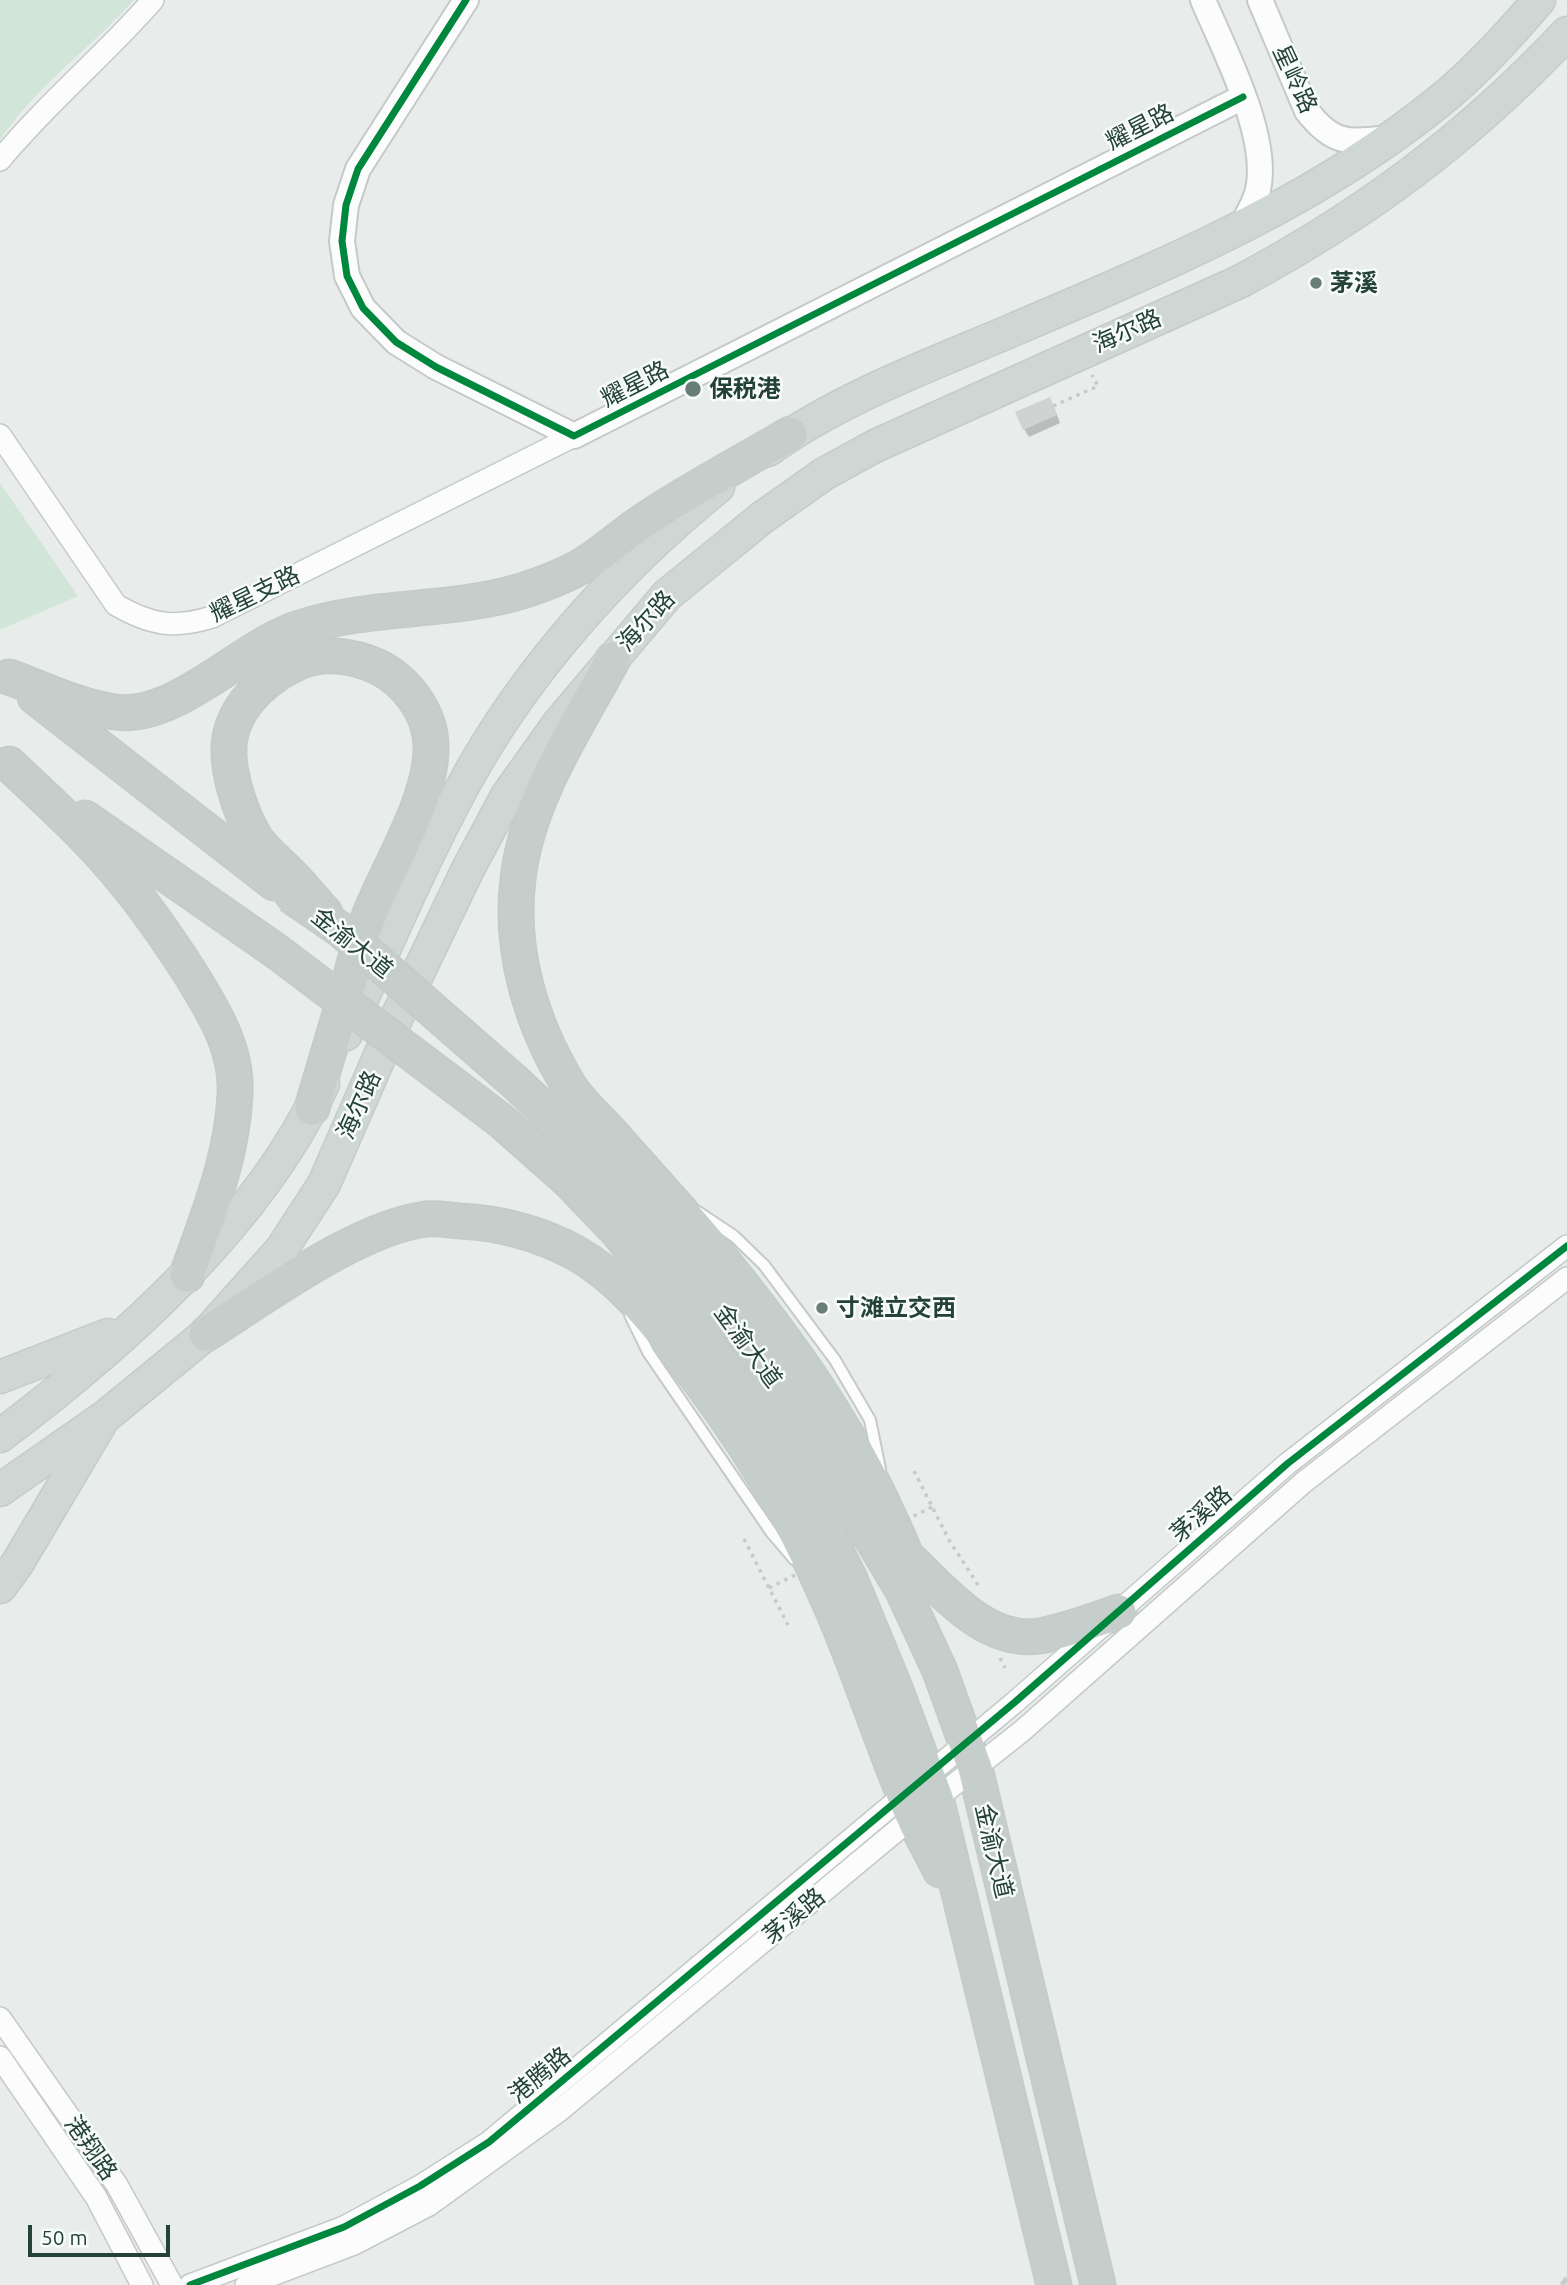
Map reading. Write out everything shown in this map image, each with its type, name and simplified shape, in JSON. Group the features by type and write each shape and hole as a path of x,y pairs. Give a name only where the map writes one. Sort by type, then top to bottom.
{"highway":[{"path":"5,673 83,704 117,712 144,711 165,705 270,640 297,629 355,614 443,606 493,597 525,590 555,578 586,564 640,523 790,434"},
{"path":"293,887 243,818 230,762 230,733 242,710 258,689 279,672 303,660 331,656 355,658 379,667 414,696 425,718 431,745 428,775 417,808 367,921 312,1108"},
{"path":"613,659 551,774 530,824 518,879 517,932 525,988 545,1038 569,1086 761,1308 812,1377 862,1461 909,1559 940,1671"},
{"name":"金渝大道","path":"5,673 293,887 516,1083 574,1138 743,1333 799,1416 903,1591 940,1671 970,1756 1098,2285"},
{"path":"5,761 89,841 125,881 171,944 206,999 230,1046 236,1093 230,1145 187,1275"},
{"name":"金渝大道","path":"5,761 276,951 500,1121 569,1181 617,1231 690,1321 759,1416 816,1509 850,1579 920,1796 965,1919 1054,2285"},
{"path":"206,1334 334,1254 377,1233 426,1219 481,1222 530,1232 576,1253 613,1281 653,1319 708,1391 754,1459 793,1526 920,1796"},
{"path":"909,1559 977,1621 993,1630 1037,1636 1060,1632 1119,1612"}],"main road":[{"name":"海尔路","path":"9,1429 187,1275 235,1220 312,1108 431,850 464,783 499,727 537,674 620,574 678,519 790,434 911,373 1182,258 1337,175 1448,94 1539,0"},
{"name":"海尔路","path":"0,1490 106,1416 206,1334 281,1250 324,1184 429,950 507,796 559,723 667,595 763,517 824,474 926,421 1239,282 1297,251 1415,172 1473,124 1567,33"},
{"path":"0,1377 132,1325"},
{"path":"0,1587 17,1564 106,1416"}],"street":[{"path":"0,160 30,123 130,27 153,0"},
{"path":"466,0 358,169 346,205 343,229 347,276 363,308 396,342 436,367 574,436"},
{"path":"1203,0 1243,97 1261,161 1258,192 1240,229"},
{"name":"星岭路","path":"1260,0 1307,111 1317,125 1332,136 1349,142 1390,138"},
{"name":"耀星路","path":"574,436 1243,97"},
{"name":"耀星支路","path":"0,435 116,605 139,618 164,624 188,625 212,617 574,436"},
{"name":"茅溪路","path":"246,2285 354,2244 429,2205 559,2111 920,1796 970,1756 1119,1612 1287,1464 1567,1247"},
{"name":"茅溪路","path":"970,1756 1022,1731 1304,1482 1567,1278"},
{"name":"茅溪路","path":"869,1823 920,1796"},
{"name":"港腾路","path":"190,2285 344,2227 420,2186 489,2142 869,1823"},
{"name":"港翔路","path":"0,2018 117,2185 172,2285"},
{"name":"港翔路","path":"0,2057 96,2197 142,2285"}],"path":[{"path":"1053,406 1098,386 1081,352"},
{"path":"914,1471 949,1540 983,1592"},
{"path":"769,1588 932,1507"},
{"path":"744,1539 788,1625"}],"green space":[{"path":"0,0 134,0 30,102 0,140"},
{"path":"0,483 78,596 0,630"}],"building":[{"path":"1050,397 1057,415 1023,430 1015,412"}],"railway":[{"path":"1562,2285 1567,2278"}],"cycle path":[{"path":"466,0 358,169 346,205 342,241 347,276 363,308 396,342 436,367 574,436 1243,97"},
{"path":"190,2285 344,2227 420,2186 489,2142 1015,1702 1287,1464 1567,1246"}],"place":[{"name":"茅溪","path":"1316,283"},
{"name":"保税港","path":"693,389"},
{"name":"寸滩立交西","path":"822,1308"}]}
